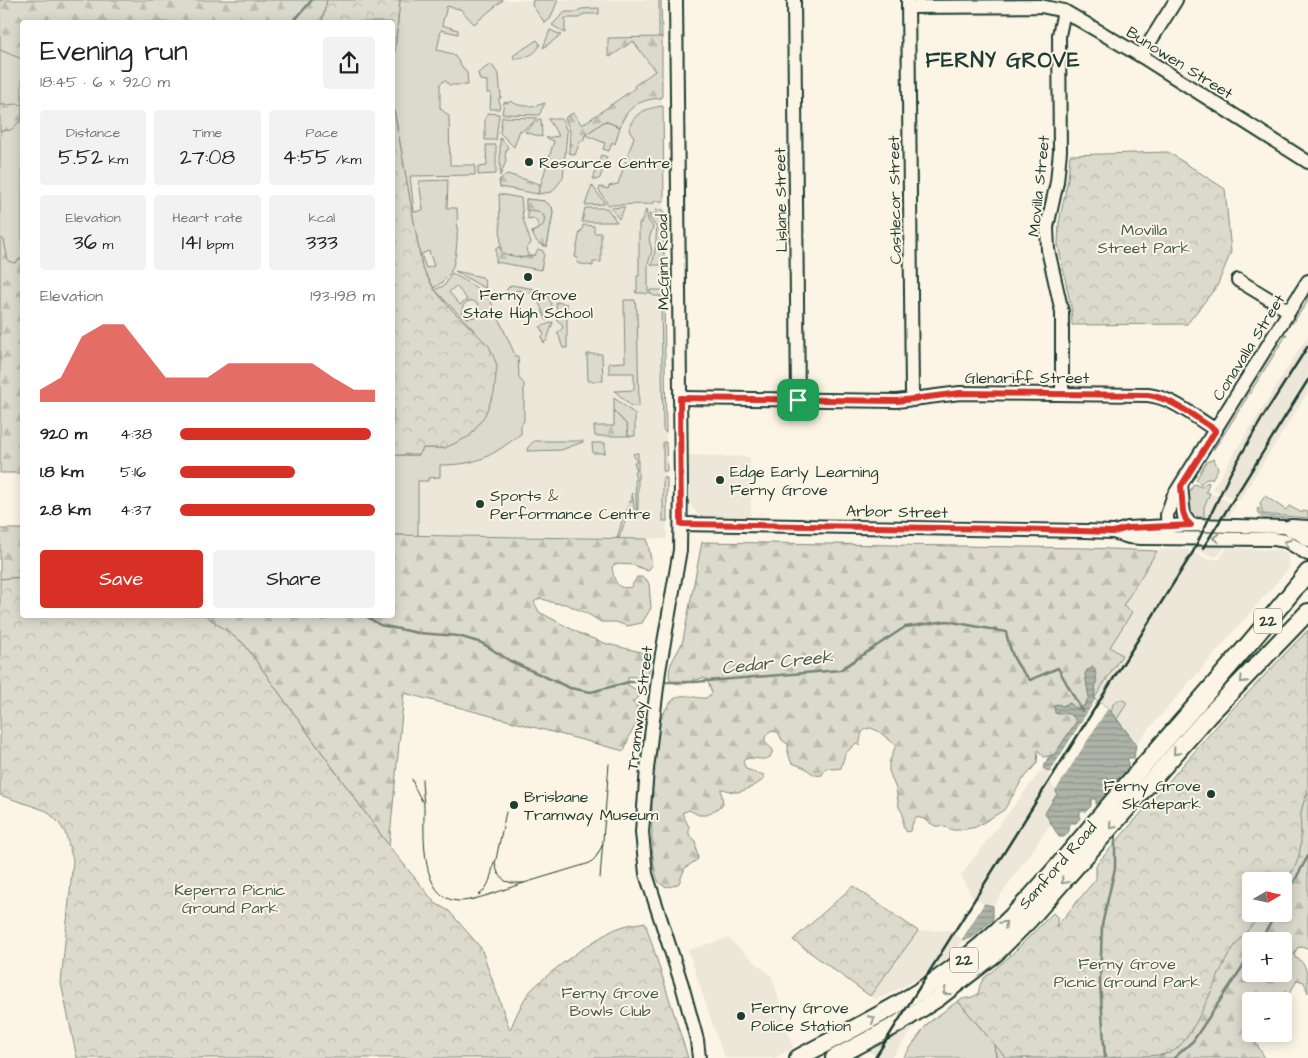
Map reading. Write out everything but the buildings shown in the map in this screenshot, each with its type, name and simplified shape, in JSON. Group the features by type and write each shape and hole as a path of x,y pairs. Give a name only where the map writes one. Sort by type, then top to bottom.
{"main road":[{"path":"1291,528 1308,529"},
{"name":"Samford Road","path":"798,1058 927,987 968,956 1004,925 1308,572"},
{"name":"Samford Road","path":"834,1058 896,1024 938,998 996,953 1030,920 1209,715 1308,612"}],"street":[{"name":"McGinn Road","path":"676,0 681,524"},
{"name":"Lislane Street","path":"794,0 798,400"},
{"path":"1141,56 1176,0"},
{"name":"Bunowen Street","path":"908,3 1041,6 1064,11 1141,56 1308,162"},
{"name":"Castlecor Street","path":"908,3 913,400"},
{"name":"Movilla Street","path":"1062,394 1062,312 1048,248 1047,227 1057,182 1060,151 1059,35 1064,11"},
{"path":"1238,280 1289,311"},
{"name":"Conavalla Street","path":"1168,532 1168,510 1181,486 1308,281"},
{"name":"Glenariff Street","path":"680,398 913,400 960,393 1148,395 1162,397 1216,430"},
{"path":"1181,486 1183,512 1186,520 1191,525"},
{"name":"Arbor Street","path":"681,524 1015,529 1113,532 1141,538 1191,525 1291,528"},
{"name":"Tramway Street","path":"681,524 680,550 653,715 642,823 646,874 667,937 697,1040 699,1058"},
{"path":"1291,528 1308,540"},
{"name":"Arbor Street","path":"1168,532 1279,540 1293,544 1308,554"},
{"name":"Tramway Street","path":"697,1040 708,1058"}],"shaded area":[{"name":"Ferny Grove State High School","path":"173,0 661,0 667,539 395,535 395,20 173,20"},
{"path":"1308,335 1308,392 1239,501 1212,489"},
{"name":"Edge Early Learning Ferny Grove","path":"689,455 750,457 751,518 704,517 698,514 689,501"},
{"path":"1210,493 1236,505 1229,517 1204,517 1204,507"},
{"path":"1178,543 1226,544 1219,555 1215,557"},
{"path":"1227,548 1280,550 1287,554 1290,567 1136,744 1108,708 1094,699 1122,655 1110,647 1132,612 1122,606 1157,551 1185,549 1210,560 1211,558 1219,560"},
{"path":"1093,668 1096,675 1094,699 1108,708 1136,744 1134,758 1128,758 1128,771 1096,808 1096,799 1091,799 1091,806 1086,811 1080,811 1080,818 1076,823 1070,823 1069,831 1064,837 1059,837 1045,813 1057,794 1050,772 1043,768 1048,758 1054,755 1076,722 1070,715 1055,713 1054,705 1063,706 1070,703 1077,709 1084,706 1089,697 1085,674 1087,670"},
{"path":"1043,768 1068,784 1054,819 993,906 984,904 971,896 961,875"},
{"path":"984,904 993,906 993,919 973,937 963,940 963,938"},
{"path":"950,930 963,940 950,962 885,996 874,999 870,996 918,931"},
{"path":"728,938 772,977 793,1048 775,1058 725,1058 720,1046 688,950"},
{"path":"918,1019 917,1023 890,1058 878,1058 867,1049"}],"green space":[{"path":"0,0 20,20 20,367 0,368"},
{"path":"0,0 327,0 322,20 20,20 20,58 0,50"},
{"path":"327,0 400,0 395,49 395,20 322,20"},
{"path":"400,0 503,0 474,24 463,10 447,6 442,25 458,30 458,34 441,30 437,50 453,54 467,73 468,85 449,85 445,80 440,84 440,108 449,116 450,165 475,165 475,175 410,176 414,212 423,210 419,181 448,180 447,208 457,208 457,240 451,271 434,288 422,267 395,115 395,49","holes":["429,251 434,266 426,268 421,254"]},
{"path":"533,0 558,0 550,19 545,23 532,5"},
{"path":"659,0 661,0 662,37 659,37"},
{"path":"599,8 599,14 584,14 579,18 565,18 565,33 552,25 565,12"},
{"path":"550,30 561,35 543,48"},
{"path":"662,37 662,98 648,100 636,105 627,114 620,127 605,121 585,135 583,141 580,141 575,155 569,153 570,131 565,118 573,113 582,125 635,88 634,86 655,71 633,41 610,57 608,54 608,38"},
{"path":"537,40 540,44 535,52 529,56 513,59 514,55"},
{"path":"491,64 499,75 501,98 499,98 499,109 490,109 491,93 487,93 487,81 480,80 478,73"},
{"path":"511,101 518,105 527,106 545,103 539,115 502,114 504,102 508,103"},
{"path":"20,104 20,122 11,130 0,131 0,105"},
{"path":"663,106 664,201 654,201 654,203 650,204 608,205 599,190 600,187 608,189 609,186 618,184 634,137 629,130 633,119 641,112"},
{"path":"487,113 499,114 496,140 485,140 485,118"},
{"path":"395,115 422,267 434,289 449,307 489,346 497,365 494,393 485,415 470,436 445,448 423,448 419,455 395,455"},
{"path":"502,117 537,118 532,124 522,131 520,130 514,147 500,133"},
{"path":"541,119 542,137 525,132"},
{"path":"548,119 562,119 567,132 563,178 552,192 538,194 554,141 546,138 559,136"},
{"path":"605,121 620,127 615,144 612,142 609,151 603,149 605,143 585,135"},
{"path":"500,138 508,147 505,154 506,161 500,176"},
{"path":"486,145 496,145 496,174 478,175 478,167 487,166"},
{"name":"Movilla Street Park","path":"1168,152 1225,189 1231,252 1217,286 1187,324 1072,325 1071,307 1058,244 1059,223 1068,179 1070,155"},
{"path":"601,155 607,157 600,178 596,180 593,179"},
{"path":"507,174 540,184 538,194 500,187 499,180"},
{"path":"592,185 605,204 585,205"},
{"path":"499,194 521,198 523,219 531,243 526,249 529,257 511,256 501,252"},
{"path":"526,199 544,201 552,207 553,213 547,246 541,245 532,232 538,229 538,223 533,218 528,219"},
{"path":"526,199 544,201 552,207 553,213 547,246 537,242 532,232 542,227 544,216 538,211 526,210"},
{"path":"625,207 619,219 611,208"},
{"path":"585,208 607,208 617,222 582,222"},
{"path":"646,210 648,220 653,227 649,239 652,251 648,264 648,293 646,295 645,293 636,293 635,291 637,291 637,276 639,276 639,223 641,223"},
{"path":"656,210 664,210 664,265 651,265 655,251 657,228 650,219 649,214 656,214"},
{"path":"583,225 594,226 594,233 601,233 601,262 593,262 593,266 577,263 578,258 575,257"},
{"path":"0,238 4,240 8,261 15,263 20,259 20,473 0,473"},
{"path":"500,247 503,253 521,258 535,255 538,249 543,251 541,270 496,262 496,248"},
{"path":"455,271 482,277 486,289"},
{"path":"452,273 488,295 516,357 518,356 519,378 524,384 524,421 521,425 521,434 484,458 453,465 440,465 440,477 428,478 428,481 418,481 418,536 395,535 395,455 419,455 423,448 445,448 474,330 435,290 445,285","holes":["456,286 467,299 460,305 449,292","473,301 478,304 479,312 476,317 468,318 462,312 466,302"]},
{"path":"511,285 534,289 535,291 529,293 518,290 507,292"},
{"path":"650,290 664,290 666,433 663,430 661,296 654,296 650,293"},
{"path":"544,292 550,300 553,314 553,317 546,320 536,295"},
{"path":"1308,292 1308,301 1292,324 1289,321"},
{"path":"624,300 635,300 637,309 639,406 631,406 615,391 634,390 634,373 609,373 609,363 625,362"},
{"path":"556,302 567,304 567,348 563,348 557,333 563,328 562,324 557,320"},
{"path":"553,322 547,340 544,343 541,337 544,335 540,327"},
{"path":"1287,334 1213,450 1241,398 1280,337"},
{"path":"587,354 602,354 603,381 588,381"},
{"path":"614,398 635,414 635,436 628,436 627,425 614,411"},
{"path":"614,411 627,425 628,436 595,436 594,426 614,426"},
{"path":"534,441 583,442 561,450 527,451"},
{"path":"663,442 666,442 667,471 663,471"},
{"path":"592,443 605,443 605,453 593,453"},
{"path":"638,453 637,520 634,471 637,471 634,462 637,462 633,454"},
{"path":"1214,459 1218,469 1212,479 1206,479 1201,484 1196,480 1206,462"},
{"path":"663,478 667,478 667,521 663,521"},
{"path":"1207,482 1209,483 1206,492 1210,493 1204,507 1204,517 1194,517 1188,513 1187,497 1194,484 1202,487"},
{"path":"632,493 635,512 633,512 633,519 626,519 619,538 617,538 625,511 628,510 629,502 632,501"},
{"path":"1265,496 1286,510 1289,506 1302,513 1303,511 1308,512 1308,518 1263,514 1260,503"},
{"path":"1259,508 1261,514 1265,516 1308,521 1265,519 1259,515 1257,509"},
{"path":"0,529 20,529 20,577 0,579"},
{"path":"395,535 647,539 652,565 648,571 634,565 615,564 612,567 615,580 619,586 631,587 637,577 647,580 651,608 642,623 627,626 616,622 601,622 566,604 554,603 540,598 534,602 539,612 581,634 607,644 641,652 648,660 649,667 646,678 628,677 628,685 640,694 632,702 640,709 641,717 630,734 624,751 404,693 389,846 244,644 209,618 395,618"},
{"path":"702,542 1087,548 1157,551 1123,606 1132,612 1110,647 1122,655 1094,699 1096,680 1085,674 1089,697 1084,706 1076,709 1068,703 1063,706 1057,704 1057,714 1068,714 1077,722 1054,755 1044,757 1038,750 1037,763 1021,782 1004,810 976,827 961,830 935,826 924,819 916,817 910,831 907,832 903,826 903,814 899,807 896,789 889,771 889,763 896,745 878,731 871,728 864,730 859,745 856,743 845,754 841,768 826,768 822,775 819,775 791,762 788,744 782,740 778,732 770,731 765,737 765,742 773,750 770,757 764,759 748,758 743,762 746,769 764,775 764,779 741,791 733,792 721,789 723,805 707,815 699,815 689,810 682,813 689,827 689,835 695,840 698,859 685,868 679,883 666,886 659,882 655,871 652,831 653,781 659,726 666,709 677,697 706,698 712,693 707,679 703,678 678,684 670,680 669,674 671,664 683,640"},
{"name":"Keperra Picnic Ground Park","path":"20,577 20,618 209,618 244,644 389,846 435,903 449,911 481,948 510,1030 527,995 544,978 586,947 612,931 624,926 645,922 688,1058 77,1058 61,983 73,860 65,832 47,811 0,795 0,579"},
{"name":"Ferny Grove Picnic Ground Park","path":"1308,630 1308,792 1301,811 1301,842 1298,859 1292,873 1242,872 1242,922 1255,922 1246,932 1242,932 1242,938 1228,956 1203,1009 1187,1037 1179,1047 1170,1053 1109,1058 1006,1058 958,1001 978,994 984,978 1008,958 1053,913 1058,918 1056,927 1096,879 1096,865 1223,719"},
{"path":"1118,700 1123,700 1127,703 1117,719 1136,744 1110,717 1113,704"},
{"path":"1308,792 1308,948 1297,948 1294,955 1305,968 1308,993 1304,982 1297,980 1290,992 1242,992 1242,1042 1255,1042 1265,1058 996,1058 994,1045 988,1034 1055,929 1228,903 1242,886 1242,922 1292,922 1292,872 1254,872 1299,819"},
{"path":"853,886 918,931 870,996 793,940"},
{"path":"958,1001 1006,1058 903,1058 928,1023"}],"pier":[{"path":"1095,700 1108,708 1056,790 1053,788 1048,775"},
{"path":"982,903 984,904 963,938 961,937"}],"waterway":[{"name":"Cedar Creek","path":"295,20 312,0"},
{"name":"Cedar Creek","path":"369,618 380,625 418,633 458,636 482,643 510,661 570,688 591,692 629,682 653,682"},
{"name":"Cedar Creek","path":"661,682 695,682 840,670 905,627 947,621 1006,632 1014,658 1030,680 1058,668 1082,711"},
{"name":"Cedar Creek","path":"1105,1058 1100,982 1102,925 1115,868 1115,833"},
{"path":"1292,885 1308,856"},
{"path":"1265,932 1271,922"},
{"path":"1174,1058 1193,1041 1242,968"}],"tram line":[{"path":"600,878 609,764"},
{"path":"412,779 422,801"},
{"path":"422,779 427,864 437,889 446,898 465,901 524,883"},
{"path":"506,812 495,864 498,873 505,881 524,883 590,863 596,857 603,844"},
{"path":"479,895 488,884 494,862"}],"railway":[{"path":"875,1058 1193,552 1230,474 1264,415 1308,346"},
{"path":"1203,548 1308,380"}],"place":[{"name":"Resource Centre","path":"529,162"},
{"name":"Ferny Grove State High School","path":"528,277"},
{"name":"Edge Early Learning Ferny Grove","path":"720,480"},
{"name":"Sports & Performance Centre","path":"480,504"},
{"name":"Ferny Grove Skatepark","path":"1211,794"},
{"name":"Brisbane Tramway Museum","path":"514,805"},
{"name":"Ferny Grove Police Station","path":"741,1016"}],"district":[{"name":"FERNY GROVE","path":"1003,60"}],"route":[{"path":"960,393 1148,395 1162,397 1174,403 1216,430 1181,486 1183,512 1186,520 1191,525 1128,528 1113,532 681,524 680,398 798,400 897,401 960,393"}],"park label":[{"name":"Ferny Grove Bowls Club","path":"610,1001"}]}
